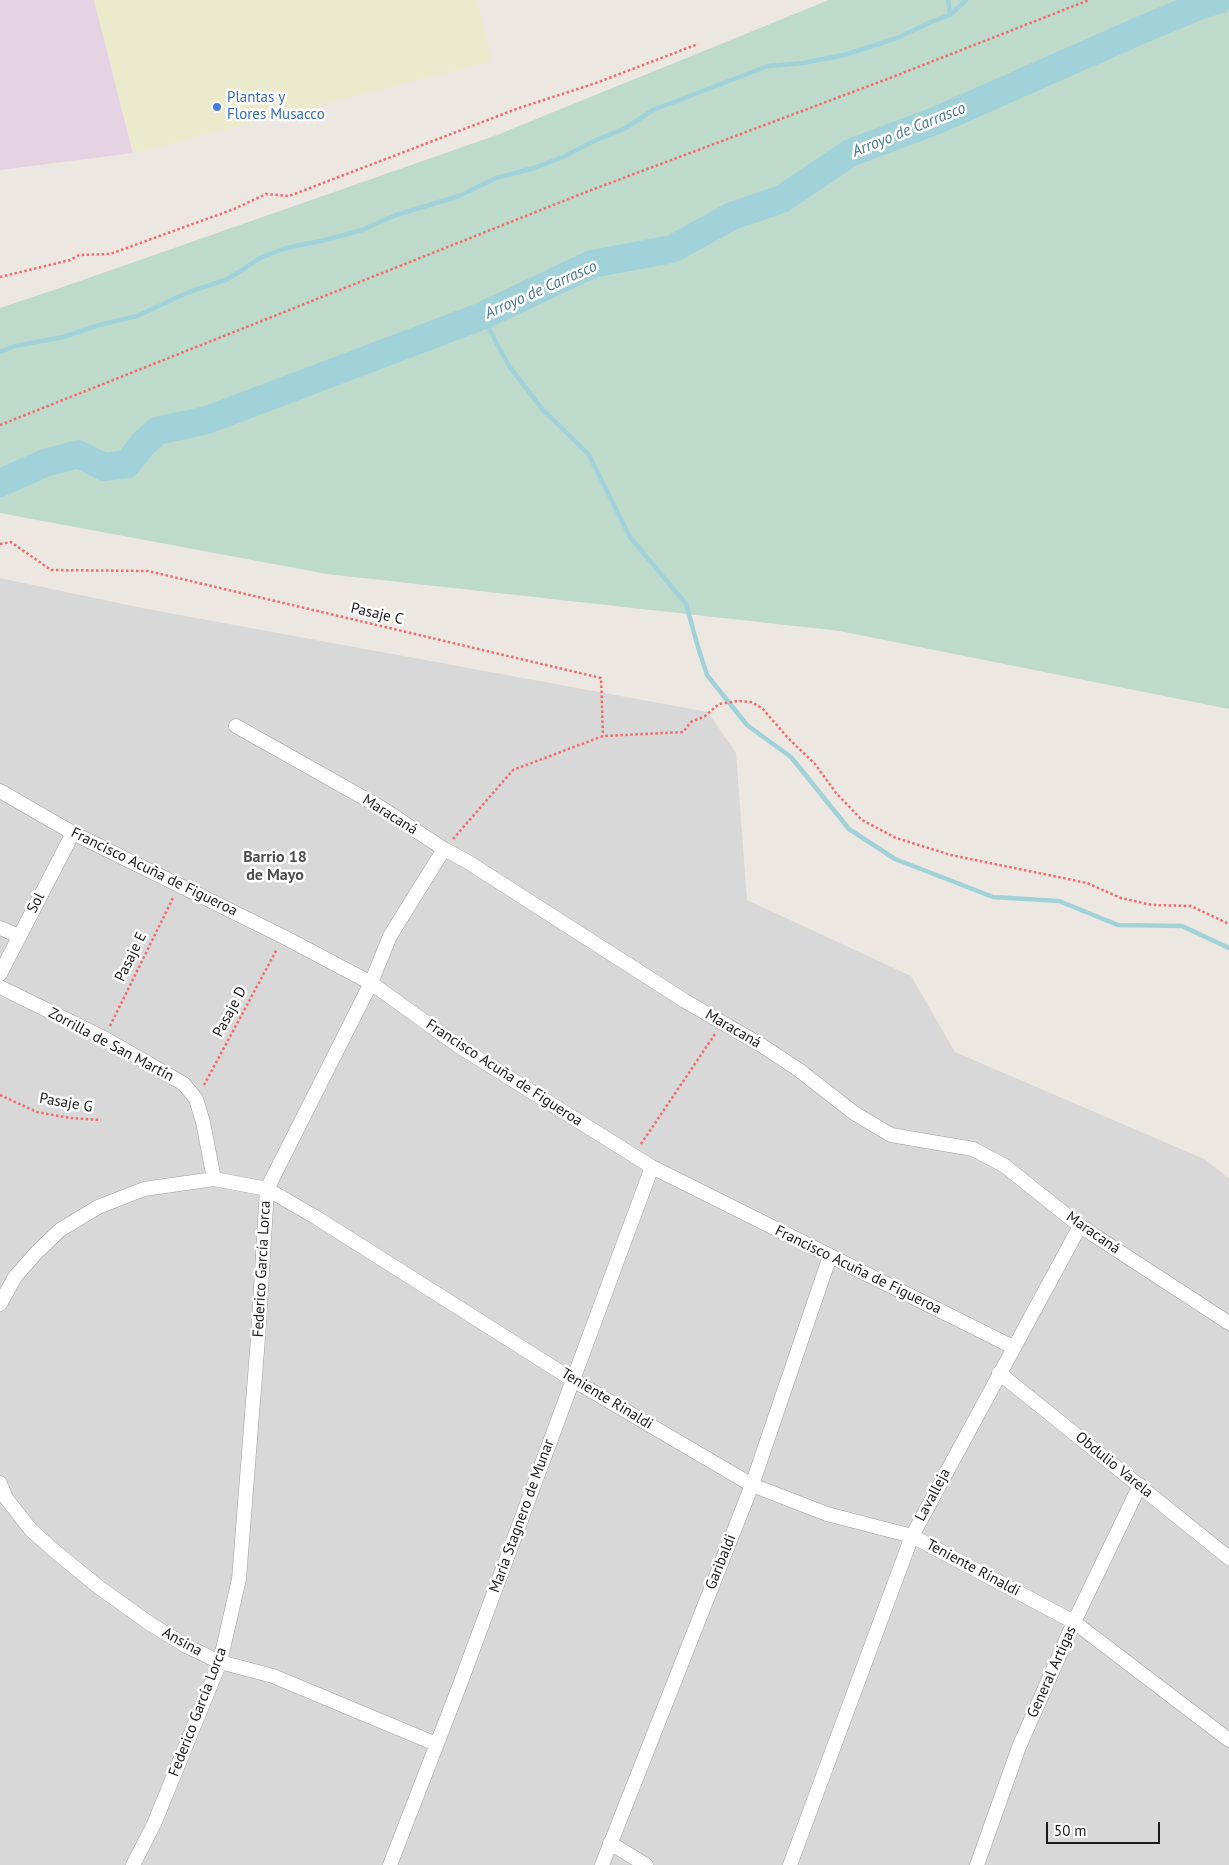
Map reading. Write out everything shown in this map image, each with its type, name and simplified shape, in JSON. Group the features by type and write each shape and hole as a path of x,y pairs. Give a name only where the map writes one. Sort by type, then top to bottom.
{"street":[{"name":"Maracaná","path":"236,726 380,806 444,849 685,1001 784,1060 854,1113 891,1135 973,1150 1005,1166 1080,1226 1229,1323"},
{"name":"Francisco Acuña de Figueroa","path":"0,791 73,833 284,936 371,983 460,1047 652,1167 1013,1347"},
{"name":"Sol","path":"0,974 73,833"},
{"name":"Federico García Lorca","path":"133,1865 154,1824 220,1662 239,1579 258,1338 267,1189 371,983 390,936 444,849"},
{"path":"0,928 19,936"},
{"name":"Zorrilla de San Martín","path":"0,988 104,1038 184,1084 196,1099 204,1122 214,1179"},
{"name":"María Stagnero de Munar","path":"390,1865 652,1167"},
{"name":"Teniente Rinaldi","path":"0,1304 15,1277 36,1253 60,1230 98,1206 144,1189 214,1179 267,1189 317,1218 573,1380 752,1485 827,1514 912,1536 1074,1622 1229,1740"},
{"name":"Lavalleja","path":"790,1865 912,1536 1080,1226"},
{"name":"Garibaldi","path":"602,1865 752,1485 830,1256"},
{"name":"Obdulio Varela","path":"999,1373 1229,1558"},
{"name":"Ansina","path":"0,1483 3,1498 32,1530 57,1553 100,1588 186,1646 220,1662 273,1676 436,1744"},
{"name":"General Artigas","path":"977,1865 1019,1747 1074,1622 1140,1485"},
{"path":"610,1843 646,1865"}],"path":[{"path":"0,425 586,192 890,78 1089,0"},
{"path":"0,277 80,256 110,254 234,209 266,194 289,196 501,115 596,83 698,44"},
{"name":"Pasaje C","path":"0,544 11,542 51,570 148,571 601,678 604,736"},
{"path":"444,849 513,770 604,736 684,732 690,722 705,716 719,704 738,701 751,702 762,708 788,738 815,764 836,792 862,820 896,838 951,855 1087,883 1121,898 1152,905 1191,906 1229,924"},
{"name":"Pasaje E","path":"104,1038 179,885"},
{"name":"Pasaje D","path":"196,1099 284,936"},
{"path":"634,1155 722,1023"},
{"name":"Pasaje G","path":"0,1095 37,1112 70,1118 101,1120"}],"shaded area":[{"path":"0,0 94,0 133,153 0,170"},
{"path":"0,578 142,608 708,712 736,753 747,900 911,976 955,1052 1204,1159 1229,1178 1229,1865 0,1865"}],"green space":[{"name":"Plantas y Flores Musacco","path":"94,0 477,0 492,61 133,153"},
{"path":"829,0 1229,0 1229,709 840,631 327,574 0,513 0,308 497,135"}],"waterway":[{"path":"948,0 950,15"},
{"path":"0,352 15,346 63,337 99,325 137,316 189,292 228,279 260,258 286,248 362,230 396,215 459,196 496,178 534,168 563,157 596,140 624,129 653,110 768,66 803,63 844,55 897,38 950,15 966,0"},
{"name":"Arroyo de Carrasco","path":"0,483 45,463 78,454 104,467 127,464 143,444 157,431 207,420 482,316 592,264 672,249 732,216 782,199 850,153 935,121 1141,30 1201,5 1218,0"},
{"path":"482,316 509,366 543,410 589,455 630,537 686,604 707,675 747,725 791,757 849,829 895,859 993,897 1059,901 1118,925 1182,926 1229,948"}],"place":[{"name":"Plantas y Flores Musacco","path":"217,107"}],"district":[{"name":"Barrio 18 de Mayo","path":"275,866"}]}
